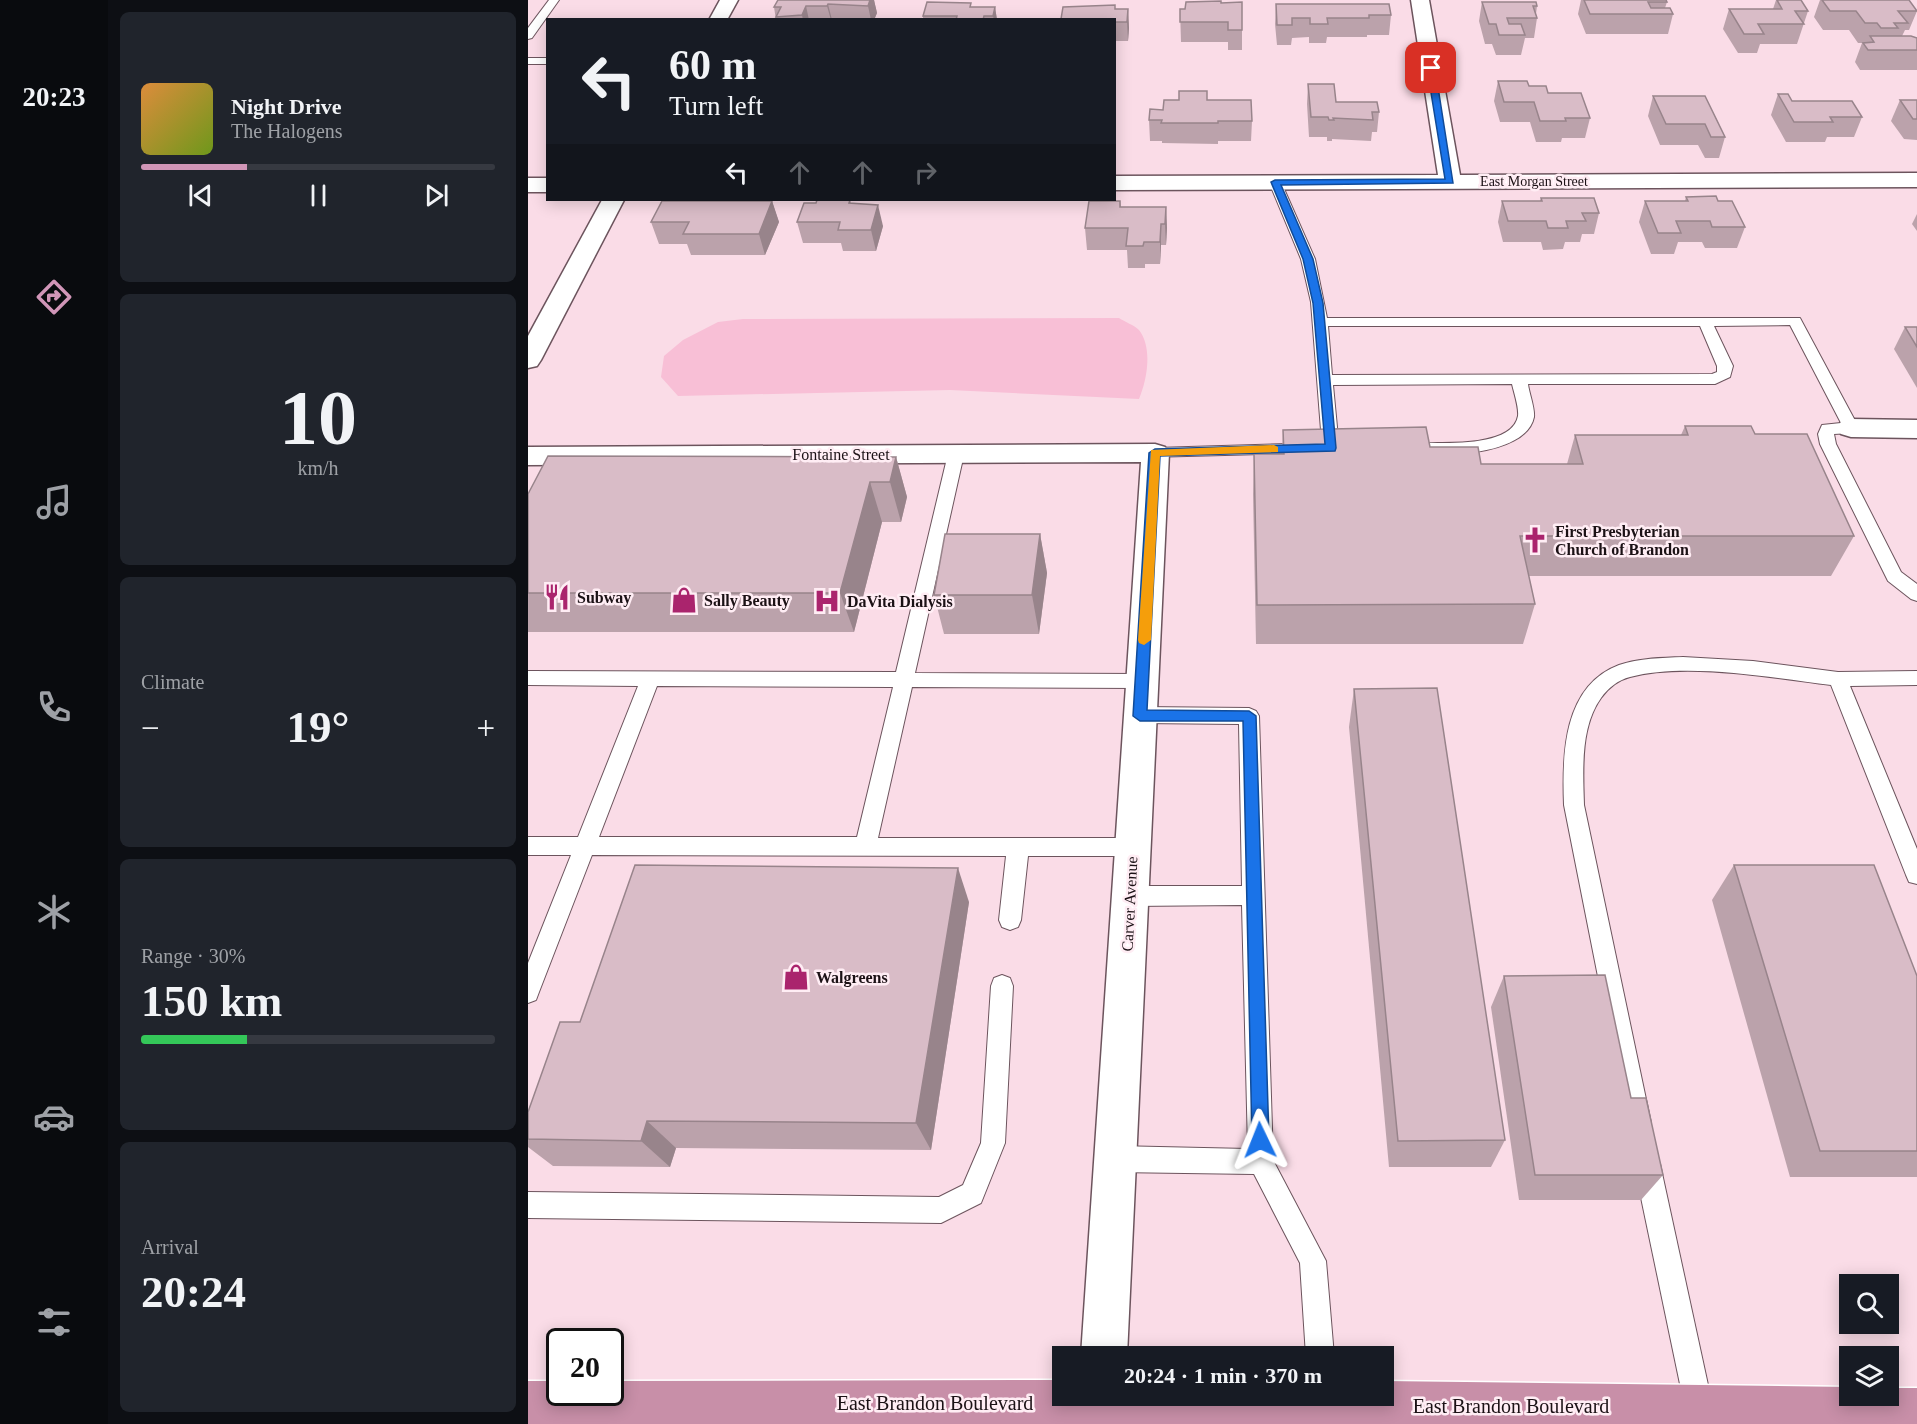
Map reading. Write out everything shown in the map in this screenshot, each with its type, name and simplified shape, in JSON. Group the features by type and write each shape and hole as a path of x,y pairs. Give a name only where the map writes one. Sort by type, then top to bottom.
{"highway":[{"name":"East Brandon Boulevard","path":"528,1405 1052,1400"},
{"name":"East Brandon Boulevard","path":"1394,1401 1917,1412"}],"street":[{"path":"719,18 729,0"},
{"path":"1420,0 1450,182"},
{"name":"East Morgan Street","path":"1116,183 1917,180"},
{"path":"528,185 546,185"},
{"path":"528,360 612,201"},
{"path":"1851,428 1917,429"},
{"name":"Fontaine Street","path":"528,456 1155,453"},
{"name":"Carver Avenue","path":"1105,1346 1155,453"}],"lane":[{"path":"528,36 554,0"},
{"path":"528,61 546,61"},
{"path":"1155,453 1337,448 1324,380 1318,303 1308,259 1275,182"},
{"path":"1324,380 1714,379 1725,374 1725,366 1706,321"},
{"path":"1319,322 1795,321 1851,428 1828,429 1826,434 1828,444 1894,576 1917,594"},
{"path":"1388,447 1479,446 1501,442 1517,432 1526,416 1519,380"},
{"path":"866,846 956,454"},
{"path":"1699,1408 1574,805 1572,760 1584,713 1607,679 1637,667 1747,667 1838,679 1917,678"},
{"path":"528,992 650,679"},
{"path":"1838,679 1917,875"},
{"path":"529,680 905,680 1141,698 1249,716 1261,1162 1313,1262 1319,1346"},
{"path":"528,846 1132,847"},
{"path":"1010,920 1018,847"},
{"path":"1130,896 1253,895"},
{"path":"528,1205 941,1210 972,1194 993,1143 1002,986"},
{"path":"1115,1159 1261,1162"}],"shaded area":[{"path":"1119,318 1139,330 1146,346 1146,374 1139,399 950,390 678,396 661,377 664,356 683,340 718,322 743,319"}],"building":[{"path":"778,0 870,0 868,6 828,4 827,6 806,6 802,15 776,17 781,7 774,7"},
{"path":"1584,0 1666,0 1667,2 1648,2 1651,8 1670,8 1673,14 1590,14"},
{"path":"1777,0 1801,0 1808,11 1795,11 1804,24 1758,24 1764,34 1744,34 1729,9 1782,9"},
{"path":"1822,0 1909,0 1917,11 1898,11 1908,23 1894,23 1898,28 1881,28 1877,23 1865,23 1856,11 1830,11"},
{"path":"1221,1 1221,3 1242,2 1242,30 1228,30 1228,22 1180,22 1180,9 1185,9 1186,2"},
{"path":"927,2 971,3 970,7 995,7 993,16 984,16 984,18 923,16"},
{"path":"1482,2 1536,2 1537,6 1533,6 1537,18 1507,18 1509,24 1521,24 1525,35 1499,35 1496,24 1489,24"},
{"path":"1276,4 1389,4 1391,15 1369,15 1369,18 1327,18 1328,24 1310,24 1310,18 1292,18 1292,25 1277,25"},
{"path":"1115,5 1115,9 1128,9 1127,22 1116,22 1116,18 1061,18 1063,7"},
{"path":"1870,36 1911,36 1917,38 1917,50 1868,50 1863,43 1874,42"},
{"path":"1498,81 1527,81 1529,86 1546,86 1548,93 1581,93 1590,118 1540,121 1534,102 1504,102"},
{"path":"1308,84 1334,84 1336,102 1377,102 1379,112 1372,112 1373,120 1333,118 1334,120 1329,120 1328,117 1311,117"},
{"path":"1179,91 1207,91 1207,100 1251,100 1252,121 1161,123 1162,120 1149,120 1150,109 1163,110 1164,100 1179,100"},
{"path":"1778,94 1788,94 1792,101 1852,101 1862,117 1830,117 1833,122 1794,122"},
{"path":"1653,96 1705,96 1725,137 1711,137 1705,124 1666,124"},
{"path":"1900,100 1917,100 1917,119 1913,119"},
{"path":"1716,196 1718,201 1732,201 1745,227 1712,227 1710,221 1676,221 1681,233 1658,233 1645,201 1688,201 1686,197"},
{"path":"1541,198 1594,198 1599,213 1582,213 1586,221 1566,221 1568,228 1548,228 1546,221 1508,221 1502,201 1542,201"},
{"path":"662,201 772,201 759,234 683,234 689,222 651,222"},
{"path":"817,201 850,201 849,203 878,205 871,230 838,230 840,222 797,222 804,203 816,203"},
{"path":"1089,201 1120,201 1120,207 1166,207 1165,224 1161,224 1160,242 1144,242 1143,246 1126,246 1128,228 1085,228"},
{"path":"1905,327 1917,327 1917,347"},
{"name":"First Presbyterian Church of Brandon","path":"1685,426 1751,426 1755,434 1807,434 1854,536 1520,536 1535,604 1257,605 1254,454 1284,454 1283,430 1426,427 1430,447 1478,447 1481,464 1583,464 1575,435 1688,435"},
{"path":"548,456 896,457 890,482 870,482 840,593 528,593 528,494"},
{"path":"945,534 1040,534 1032,595 934,595"},
{"path":"1437,688 1505,1140 1398,1141 1354,689"},
{"name":"Walgreens","path":"635,865 958,868 916,1123 647,1121 641,1141 528,1139 528,1112 560,1022 580,1022"},
{"path":"1734,865 1874,865 1917,976 1917,1151 1820,1151"},
{"path":"1605,975 1631,1098 1646,1098 1663,1175 1535,1175 1504,976"}],"slow traffic":[{"path":"1144,640 1155,453 1274,449"}],"place":[{"name":"First Presbyterian Church of Brandon","path":"1535,540"},
{"name":"Subway","path":"557,597"},
{"name":"Sally Beauty","path":"684,600"},
{"name":"DaVita Dialysis","path":"827,601"},
{"name":"Walgreens","path":"796,977"}],"route":[{"path":"1260,1140 1249,716 1140,716 1155,453 1331,448 1318,303 1308,259 1275,182 1450,182 1431,68"}]}
